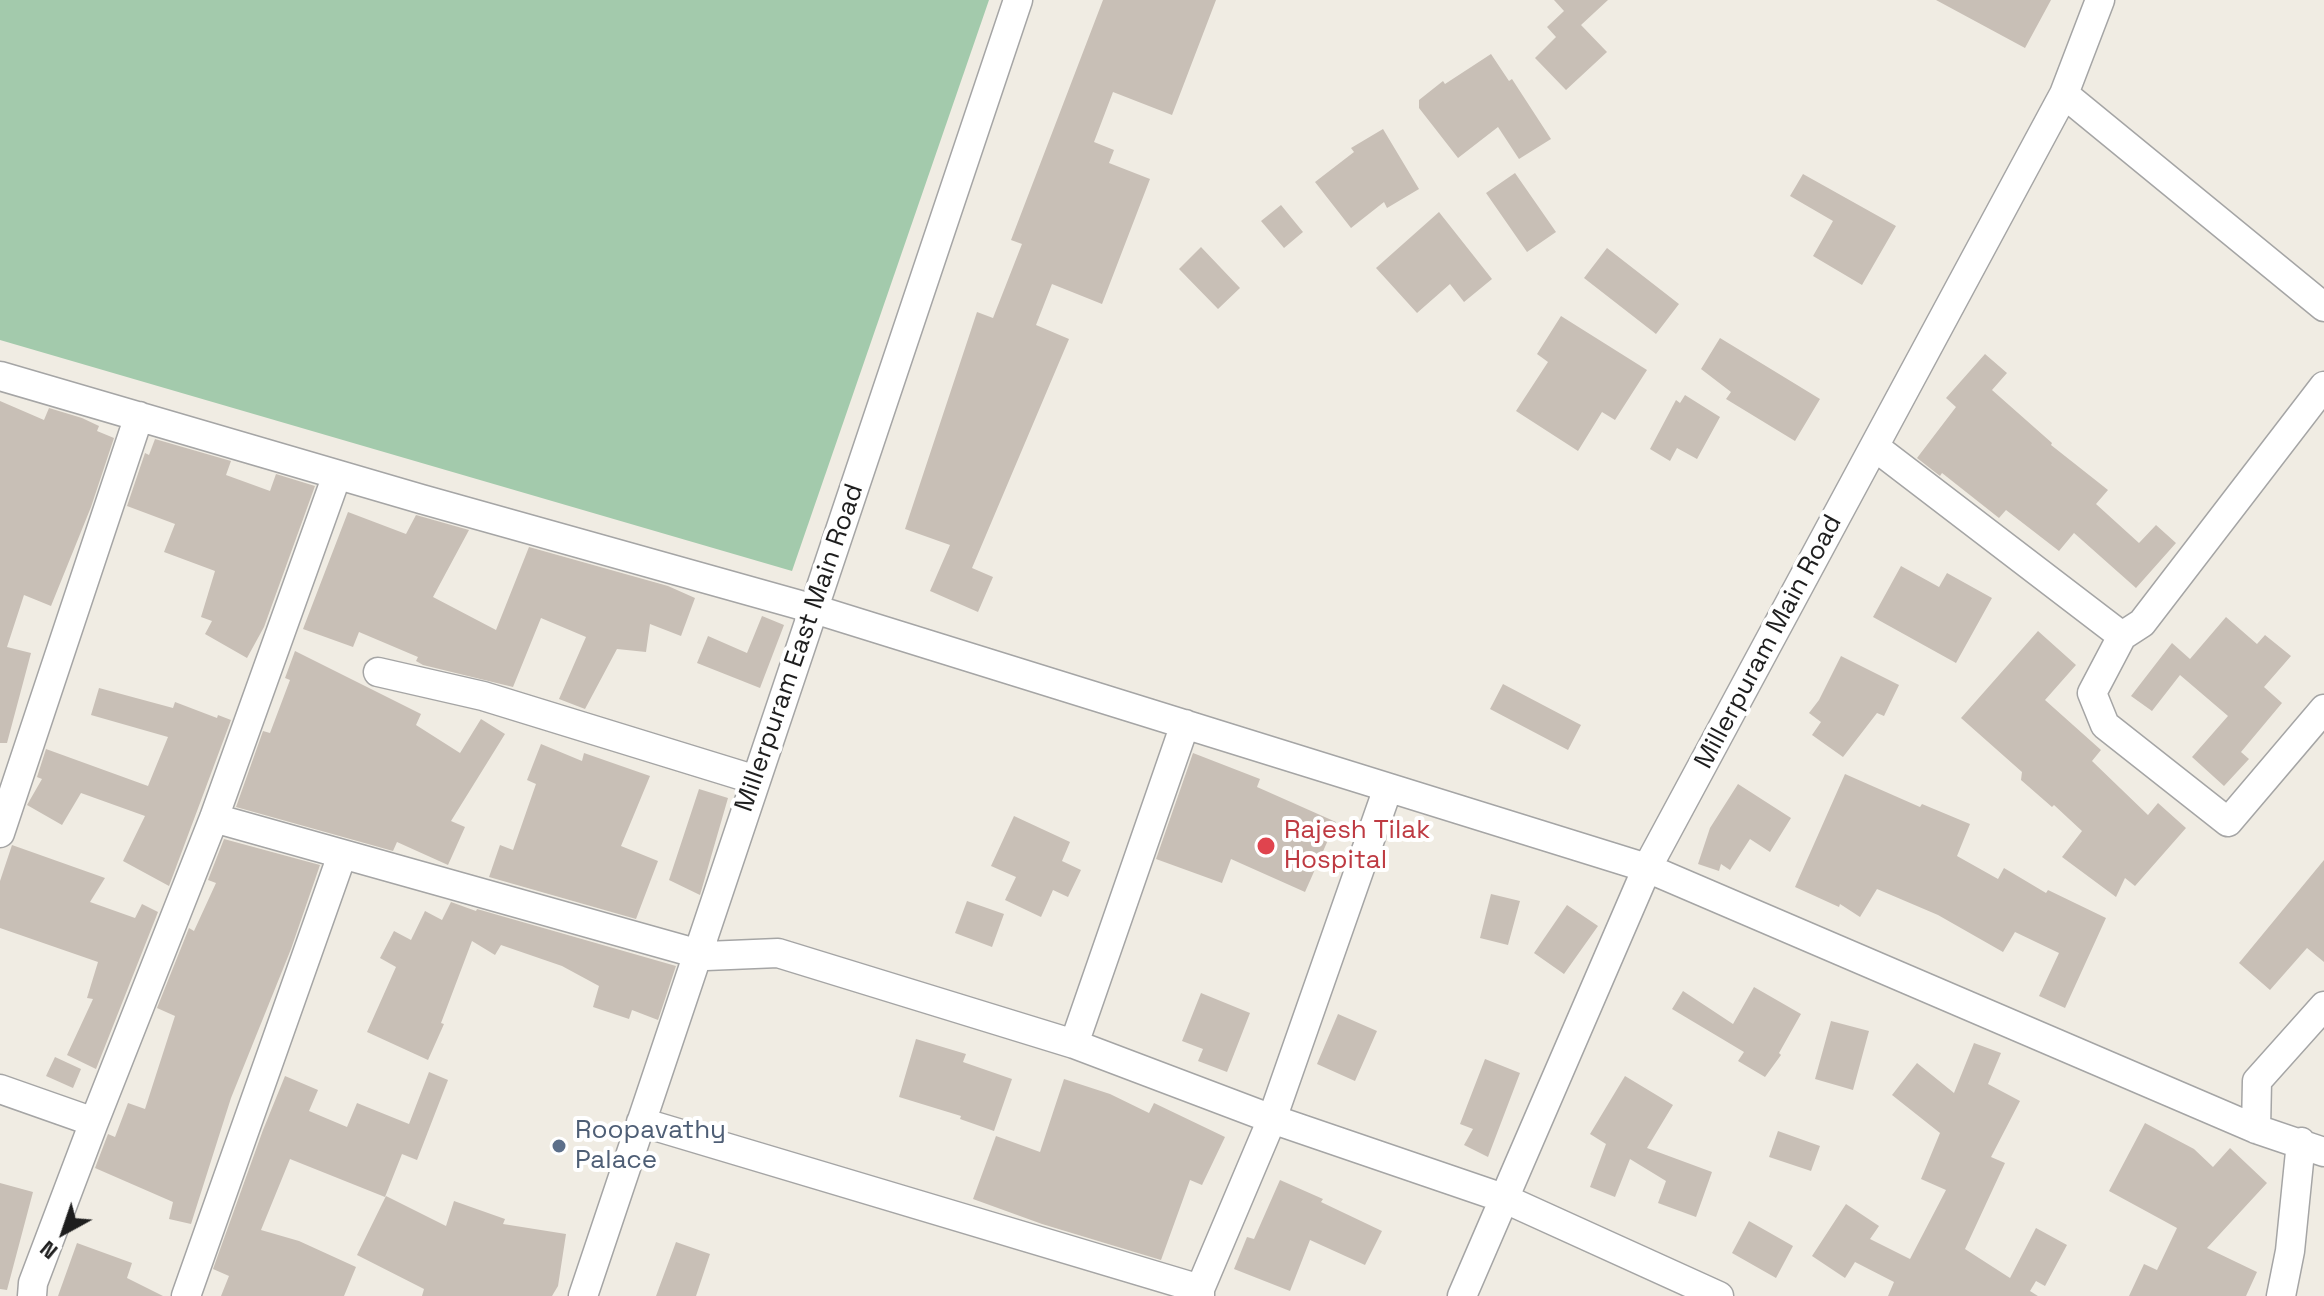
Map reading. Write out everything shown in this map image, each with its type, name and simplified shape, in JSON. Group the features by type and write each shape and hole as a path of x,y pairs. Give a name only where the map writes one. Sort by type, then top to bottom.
{"street":[{"name":"Millerpuram East Main Road","path":"583,1296 1018,0"},
{"name":"Millerpuram Main Road","path":"1462,1296 1647,868 2064,94 2100,0"},
{"path":"2064,94 2324,307"},
{"path":"0,376 337,475 814,609 1647,868 2256,1129 2312,1147 2281,1296"},
{"path":"2324,386 2142,623 2122,636 2092,693 2105,725 2228,822 2324,709"},
{"path":"0,833 139,416"},
{"path":"1875,447 2122,636"},
{"path":"32,1296 33,1283 94,1122 214,818 337,475"},
{"path":"378,672 483,696 756,780"},
{"path":"1074,1044 1185,724"},
{"path":"641,1122 1200,1292 1272,1119 1388,788"},
{"path":"214,818 706,956 778,953 1074,1044 1272,1119 1503,1198 1719,1296"},
{"path":"186,1296 342,855"},
{"path":"2256,1129 2257,1081 2324,1006"},
{"path":"0,1089 94,1122"}],"green space":[{"path":"0,0 989,0 792,571 0,340"}],"building":[{"path":"1103,0 1216,0 1172,115 1113,92 1094,142 1114,150 1109,163 1150,179 1102,304 1052,284 1036,325 1069,339 972,568 993,577 978,612 930,591 950,545 905,529 977,312 993,318 1022,244 1011,240"},
{"path":"1554,0 1608,0 1581,25 1607,52 1566,90 1535,58 1556,37 1547,27 1564,11"},
{"path":"1936,0 2051,0 2025,48"},
{"path":"1491,54 1509,81 1512,79 1551,139 1519,159 1498,127 1458,158 1419,108 1419,100 1443,81 1445,84"},
{"path":"1383,129 1419,189 1387,208 1384,202 1351,228 1315,182 1354,152 1351,148"},
{"path":"1515,173 1556,232 1527,252 1486,193"},
{"path":"1803,174 1896,226 1862,285 1813,256 1833,221 1790,196"},
{"path":"1281,205 1303,232 1284,248 1261,221"},
{"path":"1439,212 1492,279 1464,302 1450,284 1417,313 1376,268"},
{"path":"1201,247 1240,288 1218,309 1179,269"},
{"path":"1607,248 1679,304 1656,334 1584,278"},
{"path":"1561,316 1647,370 1615,420 1602,412 1578,451 1516,411 1548,362 1537,354"},
{"path":"1720,338 1820,399 1795,441 1726,399 1731,392 1701,369"},
{"path":"1985,354 2007,373 1992,390 2051,445 2108,490 2096,504 2139,543 2156,525 2176,543 2136,588 2074,533 2059,551 2006,510 1999,518 1942,473 1940,476 1917,458 1956,407 1946,398"},
{"path":"1685,395 1720,417 1697,459 1677,448 1670,461 1650,449 1676,400 1680,403"},
{"path":"0,401 44,420 49,408 82,418 99,426 97,431 114,438 91,507 51,606 24,595 7,647 31,653 7,743 0,743"},
{"path":"155,439 231,461 226,475 270,491 276,474 315,486 264,627 247,658 205,634 212,621 201,617 215,571 164,552 175,524 127,506 145,453 149,455"},
{"path":"348,512 406,534 416,515 469,530 433,597 496,630 529,547 668,586 695,598 681,636 650,624 646,652 617,649 585,709 559,699 586,637 541,618 513,687 423,665 416,661 418,657 359,632 353,647 303,629"},
{"path":"1901,566 1939,587 1947,573 1992,598 1956,663 1873,617"},
{"path":"762,616 784,625 760,688 697,663 708,636 747,653"},
{"path":"2226,617 2257,644 2265,635 2291,656 2264,687 2282,703 2241,752 2249,759 2224,786 2192,757 2228,716 2180,675 2152,711 2131,696 2172,643 2190,659"},
{"path":"2038,631 2076,665 2045,700 2101,750 2092,761 2148,815 2158,803 2186,828 2135,886 2125,878 2116,897 2062,857 2082,831 2021,780 2022,772 1961,718"},
{"path":"295,651 421,714 416,725 460,753 481,719 505,734 451,821 465,827 448,865 397,842 393,851 236,807 263,731 270,733 290,680 285,678"},
{"path":"1841,656 1899,685 1884,716 1877,713 1843,757 1812,735 1821,722 1809,713"},
{"path":"1503,684 1581,725 1568,750 1490,709"},
{"path":"99,688 173,708 175,702 231,720 169,886 123,861 145,816 81,793 62,825 27,805 42,779 37,777 46,749 148,786 168,737 91,715"},
{"path":"541,744 582,761 584,753 650,776 621,846 658,861 636,919 489,877 500,845 513,850 536,784 527,780"},
{"path":"1193,753 1260,779 1257,787 1336,822 1305,892 1231,859 1222,883 1156,859"},
{"path":"1845,774 1920,807 1922,804 1970,824 1957,856 1998,879 2004,868 2046,893 2048,890 2106,918 2065,1008 2039,996 2059,953 2015,932 2003,952 1938,915 1877,889 1860,917 1840,904 1839,907 1795,887"},
{"path":"1738,784 1791,818 1770,852 1750,839 1730,870 1721,864 1719,871 1698,864 1710,828"},
{"path":"699,789 728,798 700,895 669,880"},
{"path":"1014,816 1070,842 1062,861 1081,870 1068,897 1053,890 1041,917 1005,900 1016,877 991,866"},
{"path":"224,839 320,865 291,949 231,1098 191,1224 169,1219 173,1202 95,1168 108,1134 115,1137 128,1103 145,1109 175,1016 157,1008 189,928 194,931 216,883 208,880"},
{"path":"12,845 105,878 90,902 135,918 142,904 158,912 96,1069 67,1055 93,999 87,998 98,962 0,928 0,881"},
{"path":"2324,860 2324,962 2307,948 2270,990 2239,963"},
{"path":"1491,894 1520,901 1508,945 1480,938"},
{"path":"967,901 1004,914 992,947 955,933"},
{"path":"451,902 676,966 658,1020 632,1010 629,1019 593,1007 599,986 562,966 501,945 495,955 472,941 441,1023 444,1024 428,1060 367,1032 396,967 380,958 394,931 411,940 425,911 442,920"},
{"path":"1567,905 1598,926 1564,974 1534,953"},
{"path":"1754,987 1801,1014 1779,1053 1781,1055 1765,1077 1738,1061 1744,1052 1672,1009 1683,991 1733,1024"},
{"path":"1201,993 1250,1013 1227,1072 1198,1061 1203,1049 1182,1041"},
{"path":"1338,1014 1377,1031 1355,1081 1317,1064"},
{"path":"1831,1021 1869,1031 1853,1090 1815,1079"},
{"path":"916,1039 966,1054 963,1062 1012,1079 994,1131 960,1119 961,1116 899,1097"},
{"path":"1974,1043 2001,1053 1988,1084 2020,1101 1991,1157 2005,1163 1965,1249 2010,1278 2036,1228 2067,1245 2045,1286 2036,1281 2030,1291 2038,1296 1888,1296 1894,1282 1855,1262 1845,1278 1812,1256 1846,1204 1879,1226 1870,1239 1910,1259 1946,1190 1921,1179 1940,1133 1892,1095 1917,1063 1954,1093"},
{"path":"55,1057 81,1069 73,1088 46,1076"},
{"path":"1485,1059 1520,1073 1488,1157 1464,1145 1473,1129 1460,1124"},
{"path":"429,1072 448,1080 417,1160 402,1154 385,1197 290,1159 261,1230 299,1241 356,1267 344,1296 221,1296 229,1276 213,1269 285,1076 318,1090 309,1111 347,1127 357,1103 409,1124"},
{"path":"1625,1076 1673,1105 1647,1148 1712,1172 1696,1217 1658,1203 1666,1181 1630,1159 1615,1197 1590,1187 1606,1144 1590,1134"},
{"path":"1064,1079 1110,1094 1149,1113 1154,1103 1225,1137 1202,1185 1190,1180 1161,1260 1042,1224 973,1199 996,1136 1040,1152"},
{"path":"2145,1123 2194,1149 2213,1167 2230,1148 2267,1183 2207,1248 2257,1272 2246,1296 2129,1296 2144,1264 2157,1270 2177,1228 2109,1191"},
{"path":"1778,1131 1820,1146 1811,1171 1769,1157"},
{"path":"1280,1180 1382,1231 1365,1265 1310,1240 1290,1291 1234,1269 1247,1237 1254,1239"},
{"path":"0,1183 33,1192 7,1290 0,1289"},
{"path":"386,1196 446,1226 454,1201 505,1219 503,1224 566,1234 558,1286 552,1296 422,1296 424,1289 357,1255"},
{"path":"1749,1221 1793,1246 1776,1278 1732,1253"},
{"path":"676,1242 710,1254 696,1296 656,1296"},
{"path":"77,1243 132,1263 127,1278 163,1296 58,1296"}],"place":[{"name":"Rajesh Tilak Hospital","path":"1266,846"},
{"name":"Roopavathy Palace","path":"559,1146"}]}
